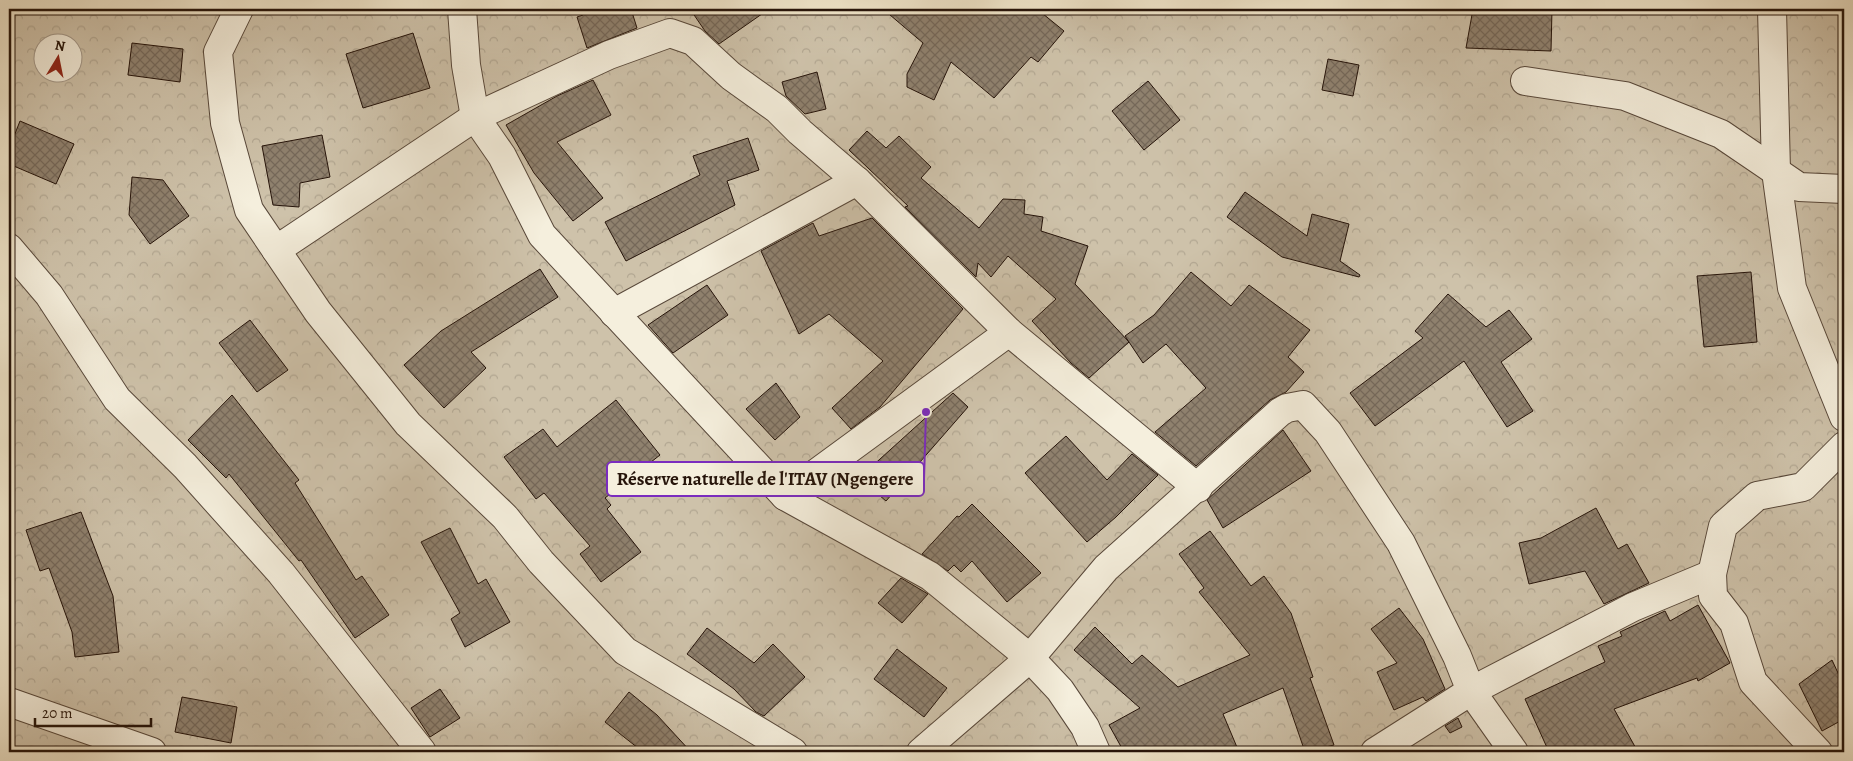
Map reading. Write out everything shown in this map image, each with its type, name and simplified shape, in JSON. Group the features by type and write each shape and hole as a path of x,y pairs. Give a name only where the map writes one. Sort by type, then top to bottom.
{"street":[{"path":"239,9 218,52 225,123 249,210 318,312 408,424 505,517 541,562 625,651 792,752"},
{"path":"462,9 466,65 475,117 502,156 542,236 785,496 930,576 1030,658 1060,690 1085,727 1096,752"},
{"path":"1772,9 1776,171 1792,288 1844,417"},
{"path":"276,250 475,117 609,56 670,33 693,41 731,76 778,109 800,132 857,181 1009,332 1198,488"},
{"path":"1525,81 1625,96 1721,134 1799,187 1844,189"},
{"path":"614,312 857,181"},
{"path":"9,248 49,295 117,399 185,466 281,573 422,752"},
{"path":"785,496 1009,332"},
{"path":"921,752 1030,658 1106,568 1198,488 1280,412 1303,404 1328,432 1401,543 1457,656 1471,691 1514,752"},
{"path":"1818,752 1753,682 1734,623 1712,596 1712,574 1723,526 1756,496 1803,487 1844,446"},
{"path":"1375,752 1471,691 1633,607 1712,574"},
{"path":"9,702 152,752"}],"green space":[{"path":"9,9 1844,9 1844,752 9,752"}],"building":[{"path":"581,9 631,9 637,28 587,48 577,17 583,15"},
{"path":"690,9 769,9 719,44 705,31"},
{"path":"883,9 1037,9 1064,31 1038,62 1031,57 994,98 951,62 934,100 907,87 907,74 923,43"},
{"path":"1473,9 1552,9 1551,51 1466,48"},
{"path":"413,33 430,88 363,108 346,54"},
{"path":"132,43 183,49 180,82 128,75"},
{"path":"1328,59 1359,65 1353,96 1322,90"},
{"path":"817,72 826,109 805,114 786,96 782,82"},
{"path":"593,80 611,115 557,142 603,198 573,221 534,173 506,125 557,96"},
{"path":"1148,81 1180,120 1144,150 1112,111"},
{"path":"20,121 74,144 56,184 9,164 9,149"},
{"path":"867,131 886,148 899,136 931,167 921,178 979,228 1003,199 1025,200 1024,214 1043,217 1041,231 1088,246 1075,284 1129,342 1089,378 1071,363 1032,321 1056,299 1008,256 991,277 978,263 976,277 905,207 908,206 849,150"},
{"path":"322,135 330,177 300,183 299,207 273,205 262,146"},
{"path":"748,138 759,170 727,181 735,205 626,261 605,222 700,175 693,156"},
{"path":"132,177 163,180 189,216 150,244 129,215"},
{"path":"1245,192 1307,236 1312,214 1349,224 1340,261 1360,275 1359,277 1282,257 1227,217"},
{"path":"872,218 963,309 880,407 851,429 832,408 883,361 829,314 799,334 761,251 813,223 819,236"},
{"path":"540,269 558,297 471,352 486,368 444,408 404,365 441,331"},
{"path":"1191,272 1231,306 1249,285 1310,330 1288,357 1304,372 1286,392 1270,400 1196,466 1155,432 1206,388 1166,344 1143,363 1125,336 1154,315"},
{"path":"1751,272 1757,342 1704,347 1697,276"},
{"path":"707,285 728,315 673,353 648,325"},
{"path":"1448,294 1486,327 1509,310 1532,339 1501,362 1533,411 1507,427 1464,361 1375,426 1350,393 1423,338 1415,331"},
{"path":"250,320 288,370 257,392 219,343"},
{"path":"776,383 800,417 775,440 746,409"},
{"path":"953,393 968,407 886,501 859,478"},
{"path":"232,395 299,480 295,483 356,580 362,576 389,615 355,638 301,560 299,561 229,474 226,478 188,440"},
{"path":"616,400 660,455 605,498 611,505 607,509 641,552 601,582 580,554 590,546 544,493 536,499 504,457 543,429 557,447"},
{"path":"1283,430 1311,471 1223,528 1207,500"},
{"path":"1066,436 1107,480 1132,454 1158,475 1116,517 1087,542 1025,473"},
{"path":"972,504 1041,573 1007,602 972,561 961,572 954,565 948,571 922,554 957,516 959,517"},
{"path":"1596,508 1618,549 1627,544 1649,583 1604,604 1585,571 1529,584 1519,543 1541,538"},
{"path":"81,512 113,596 119,652 75,657 72,632 49,568 40,571 26,530"},
{"path":"450,528 478,584 486,579 510,622 465,647 451,619 460,613 421,542"},
{"path":"1210,531 1251,586 1264,576 1291,613 1313,677 1310,678 1334,745 1305,752 1283,688 1223,714 1239,752 1124,752 1109,725 1140,708 1074,650 1095,627 1132,664 1142,655 1178,687 1250,655 1199,592 1204,588 1179,554"},
{"path":"901,578 928,594 902,623 878,603"},
{"path":"1698,605 1730,663 1698,681 1697,678 1614,709 1638,752 1549,752 1525,699 1605,662 1598,646 1622,636 1620,632 1665,611 1670,621"},
{"path":"1399,608 1423,639 1445,689 1426,701 1423,697 1394,710 1377,672 1397,663 1371,629"},
{"path":"707,628 754,663 773,644 805,677 764,716 756,712 734,689 687,654"},
{"path":"897,649 947,688 924,717 874,679"},
{"path":"1832,660 1844,686 1844,719 1822,731 1799,684"},
{"path":"440,689 460,718 430,737 411,708"},
{"path":"629,692 657,715 691,752 643,752 605,722"},
{"path":"182,697 237,707 231,743 175,732"},
{"path":"1458,718 1462,727 1450,733 1445,726"}],"place":[{"name":"Réserve naturelle de l'ITAV (Ngengere","path":"926,412"}]}
